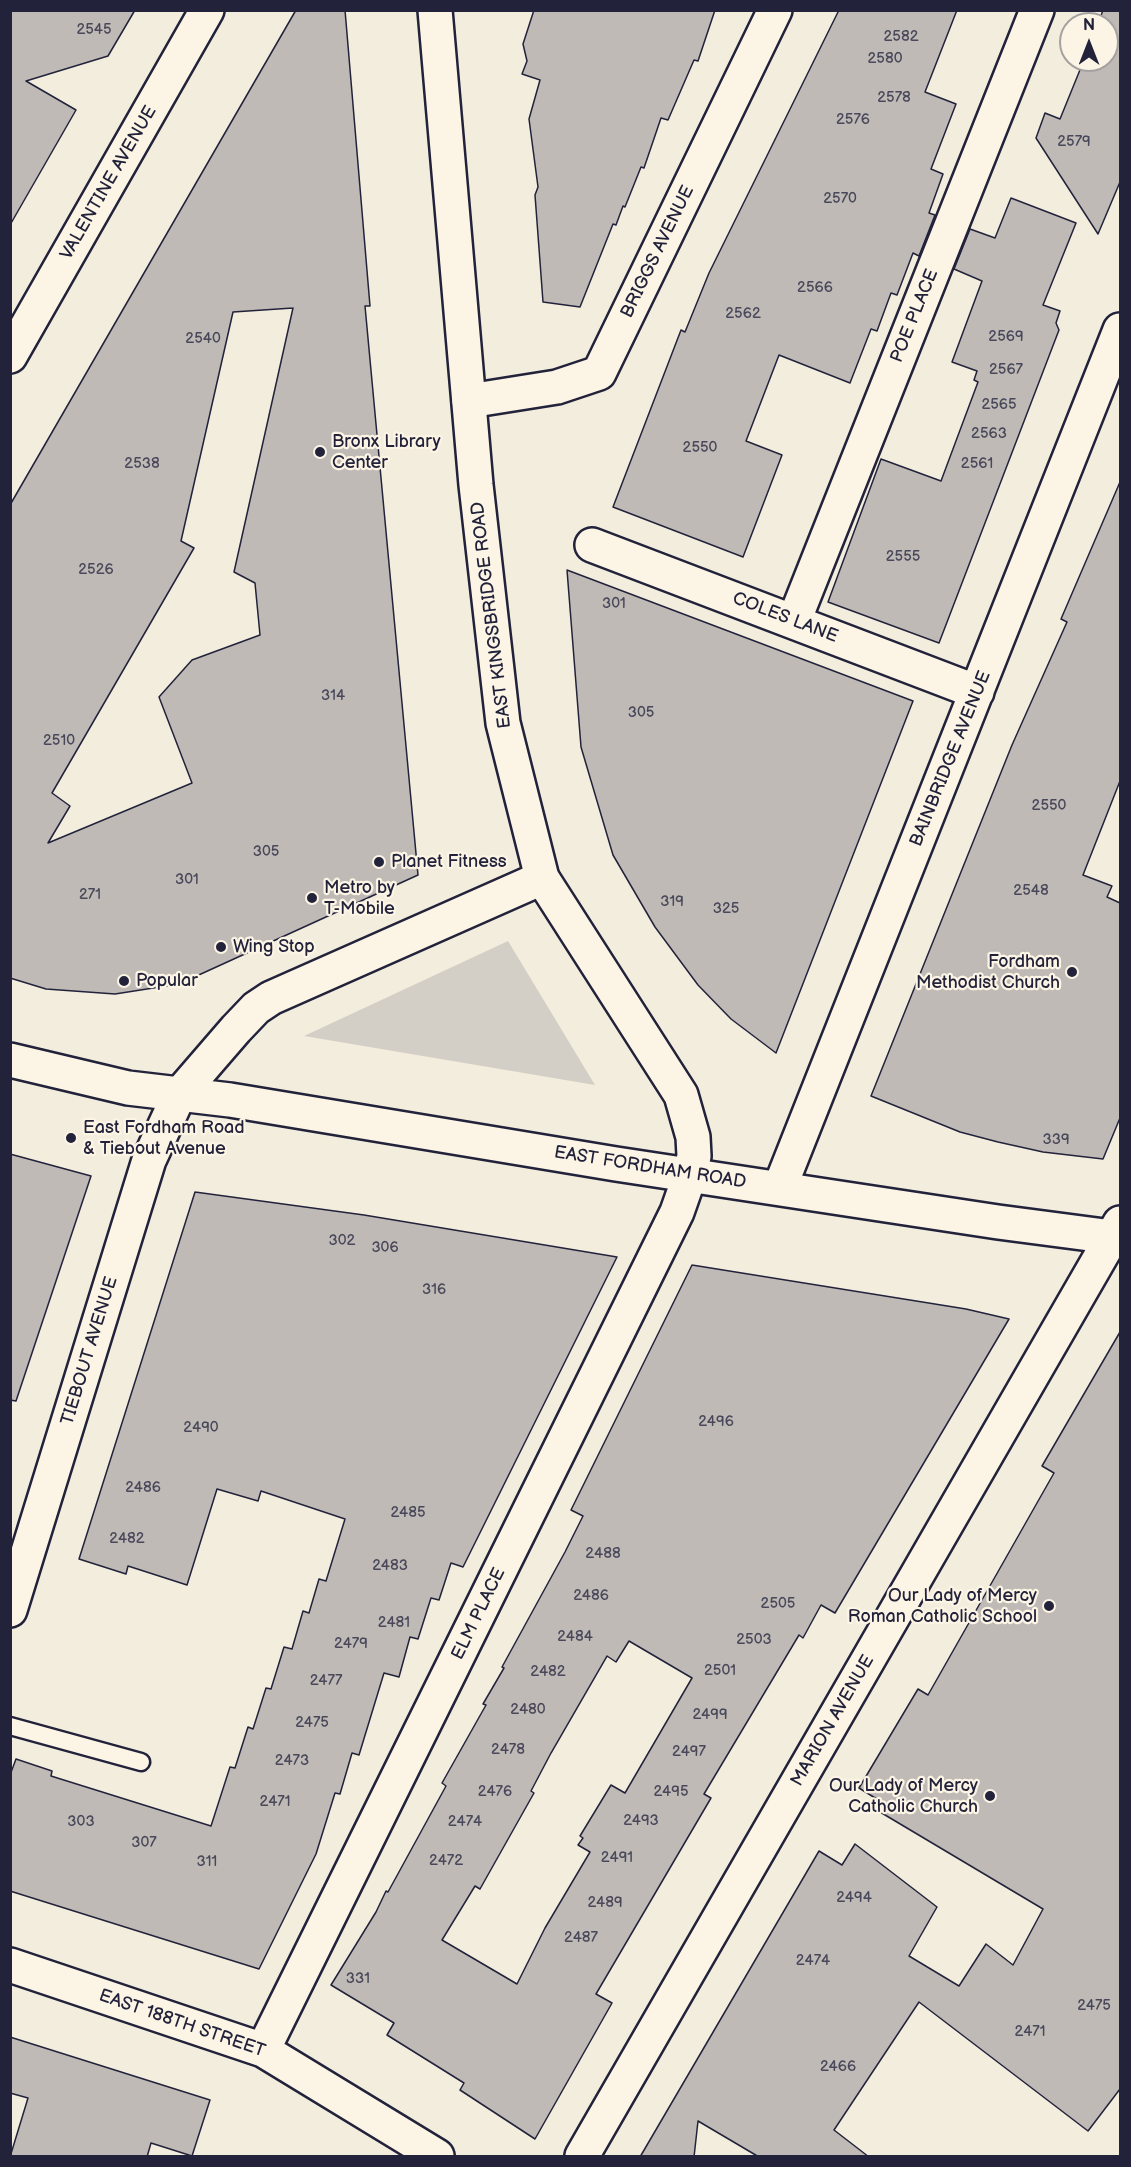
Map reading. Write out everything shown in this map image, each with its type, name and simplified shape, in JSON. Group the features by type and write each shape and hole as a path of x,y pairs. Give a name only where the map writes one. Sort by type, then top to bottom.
{"street":[{"name":"VALENTINE AVENUE","path":"10,356 207,10"},
{"name":"EAST KINGSBRIDGE ROAD","path":"435,10 469,401 503,723 542,878 681,1095 693,1137 694,1156 690,1175"},
{"name":"BRIGGS AVENUE","path":"469,401 557,387 599,374 775,10"},
{"name":"POE PLACE","path":"794,621 1037,10"},
{"name":"BAINBRIDGE AVENUE","path":"780,1187 1120,330"},
{"name":"COLES LANE","path":"592,545 977,692"},
{"path":"179,1095 236,1029 256,1008 271,998 542,878"},
{"name":"EAST FORDHAM ROAD","path":"10,1060 97,1082 179,1095 230,1100 690,1175 1118,1233"},
{"name":"TIEBOUT AVENUE","path":"10,1610 149,1160 179,1095"},
{"name":"ELM PLACE","path":"263,2050 677,1212 690,1175"},
{"name":"MARION AVENUE","path":"582,2157 1118,1233"},
{"name":"EAST 188TH STREET","path":"10,1965 263,2050 437,2157"}],"lane":[{"path":"10,1726 141,1762"}],"shaded area":[{"path":"508,941 595,1085 304,1036"}],"building":[{"path":"10,10 135,10 108,56 26,81 76,110 10,225"},
{"path":"296,10 345,10 370,306 365,306 418,875 179,984 115,994 46,989 10,978 10,505","holes":["293,308 234,572 255,583 260,635 192,660 159,697 192,783 48,843 70,806 52,793 194,548 181,541 233,312"]},
{"path":"534,10 715,10 698,61 694,60 668,120 661,118 644,168 641,167 616,225 613,224 580,307 543,302 535,195 538,187 529,119 540,80 522,74 527,61 523,44"},
{"path":"839,10 957,10 925,92 956,104 931,169 943,174 929,213 935,215 919,256 913,253 897,295 891,293 877,331 871,329 850,383 779,355 746,441 782,455 743,557 613,507 681,330 685,332 709,273"},
{"path":"1103,10 1120,10 1120,182 1098,234 1036,138 1045,113 1060,119 1079,72 1119,72 1119,12 1102,12"},
{"path":"1011,198 1076,223 1043,305 1060,311 1056,323 1059,330 939,643 828,602 881,459 941,481 978,382 974,380 977,371 952,362 982,281 954,269 970,229 995,238"},
{"path":"1120,482 1120,781 1083,875 1112,886 1107,897 1120,903 1120,1118 1103,1159 1043,1152 960,1132 871,1096 1012,745 1067,622 1061,619"},
{"path":"567,570 913,701 776,1053 731,1019 698,985 655,927 613,855 581,747"},
{"path":"10,1154 91,1176 16,1401 10,1400"},
{"path":"195,1192 364,1215 617,1257 463,1567 451,1563 439,1600 431,1598 418,1639 410,1637 399,1677 384,1673 359,1755 352,1753 340,1794 335,1793 316,1854 259,1969 10,1891 10,1775 16,1759 52,1771 51,1776 211,1826 230,1767 235,1768 248,1727 253,1729 266,1688 271,1689 284,1647 292,1649 303,1611 309,1613 319,1579 326,1581 345,1519 261,1491 258,1501 217,1489 187,1585 128,1566 126,1574 79,1559"},
{"path":"692,1265 966,1309 1009,1319 835,1613 821,1605 803,1638 799,1635 704,1794 711,1798 596,1994 612,2003 535,2139 460,2090 464,2083 387,2035 394,2023 331,1985 376,1912 386,1891 388,1892 446,1786 442,1783 486,1705 483,1704 504,1668 502,1667 565,1552 583,1516 571,1510","holes":["629,1641 692,1678 625,1793 611,1785 580,1836 583,1838 578,1845 590,1852 545,1928 517,1984 442,1940 475,1886 480,1889 534,1793 531,1791 551,1753 607,1656 616,1662"]},
{"path":"1120,1332 1120,2089 1088,2131 919,2002 834,2130 869,2157 759,2157 698,2121 694,2157 640,2157 819,1851 842,1865 855,1844 937,1907 909,1956 959,1986 986,1944 1013,1965 1043,1909 875,1809 880,1801 859,1788 918,1689 928,1695 1054,1473 1042,1466"},
{"path":"10,2037 210,2100 192,2156 151,2143 147,2157 10,2157 28,2098 10,2093"}],"place":[{"name":"Bronx Library Center","path":"320,452"},
{"name":"Planet Fitness","path":"379,862"},
{"name":"Metro by T-Mobile","path":"312,898"},
{"name":"Wing Stop","path":"221,947"},
{"name":"Fordham Methodist Church","path":"1072,972"},
{"name":"Popular","path":"124,981"},
{"name":"East Fordham Road & Tiebout Avenue","path":"71,1138"},
{"name":"Our Lady of Mercy Roman Catholic School","path":"1049,1606"},
{"name":"Our Lady of Mercy Catholic Church","path":"990,1796"}]}
